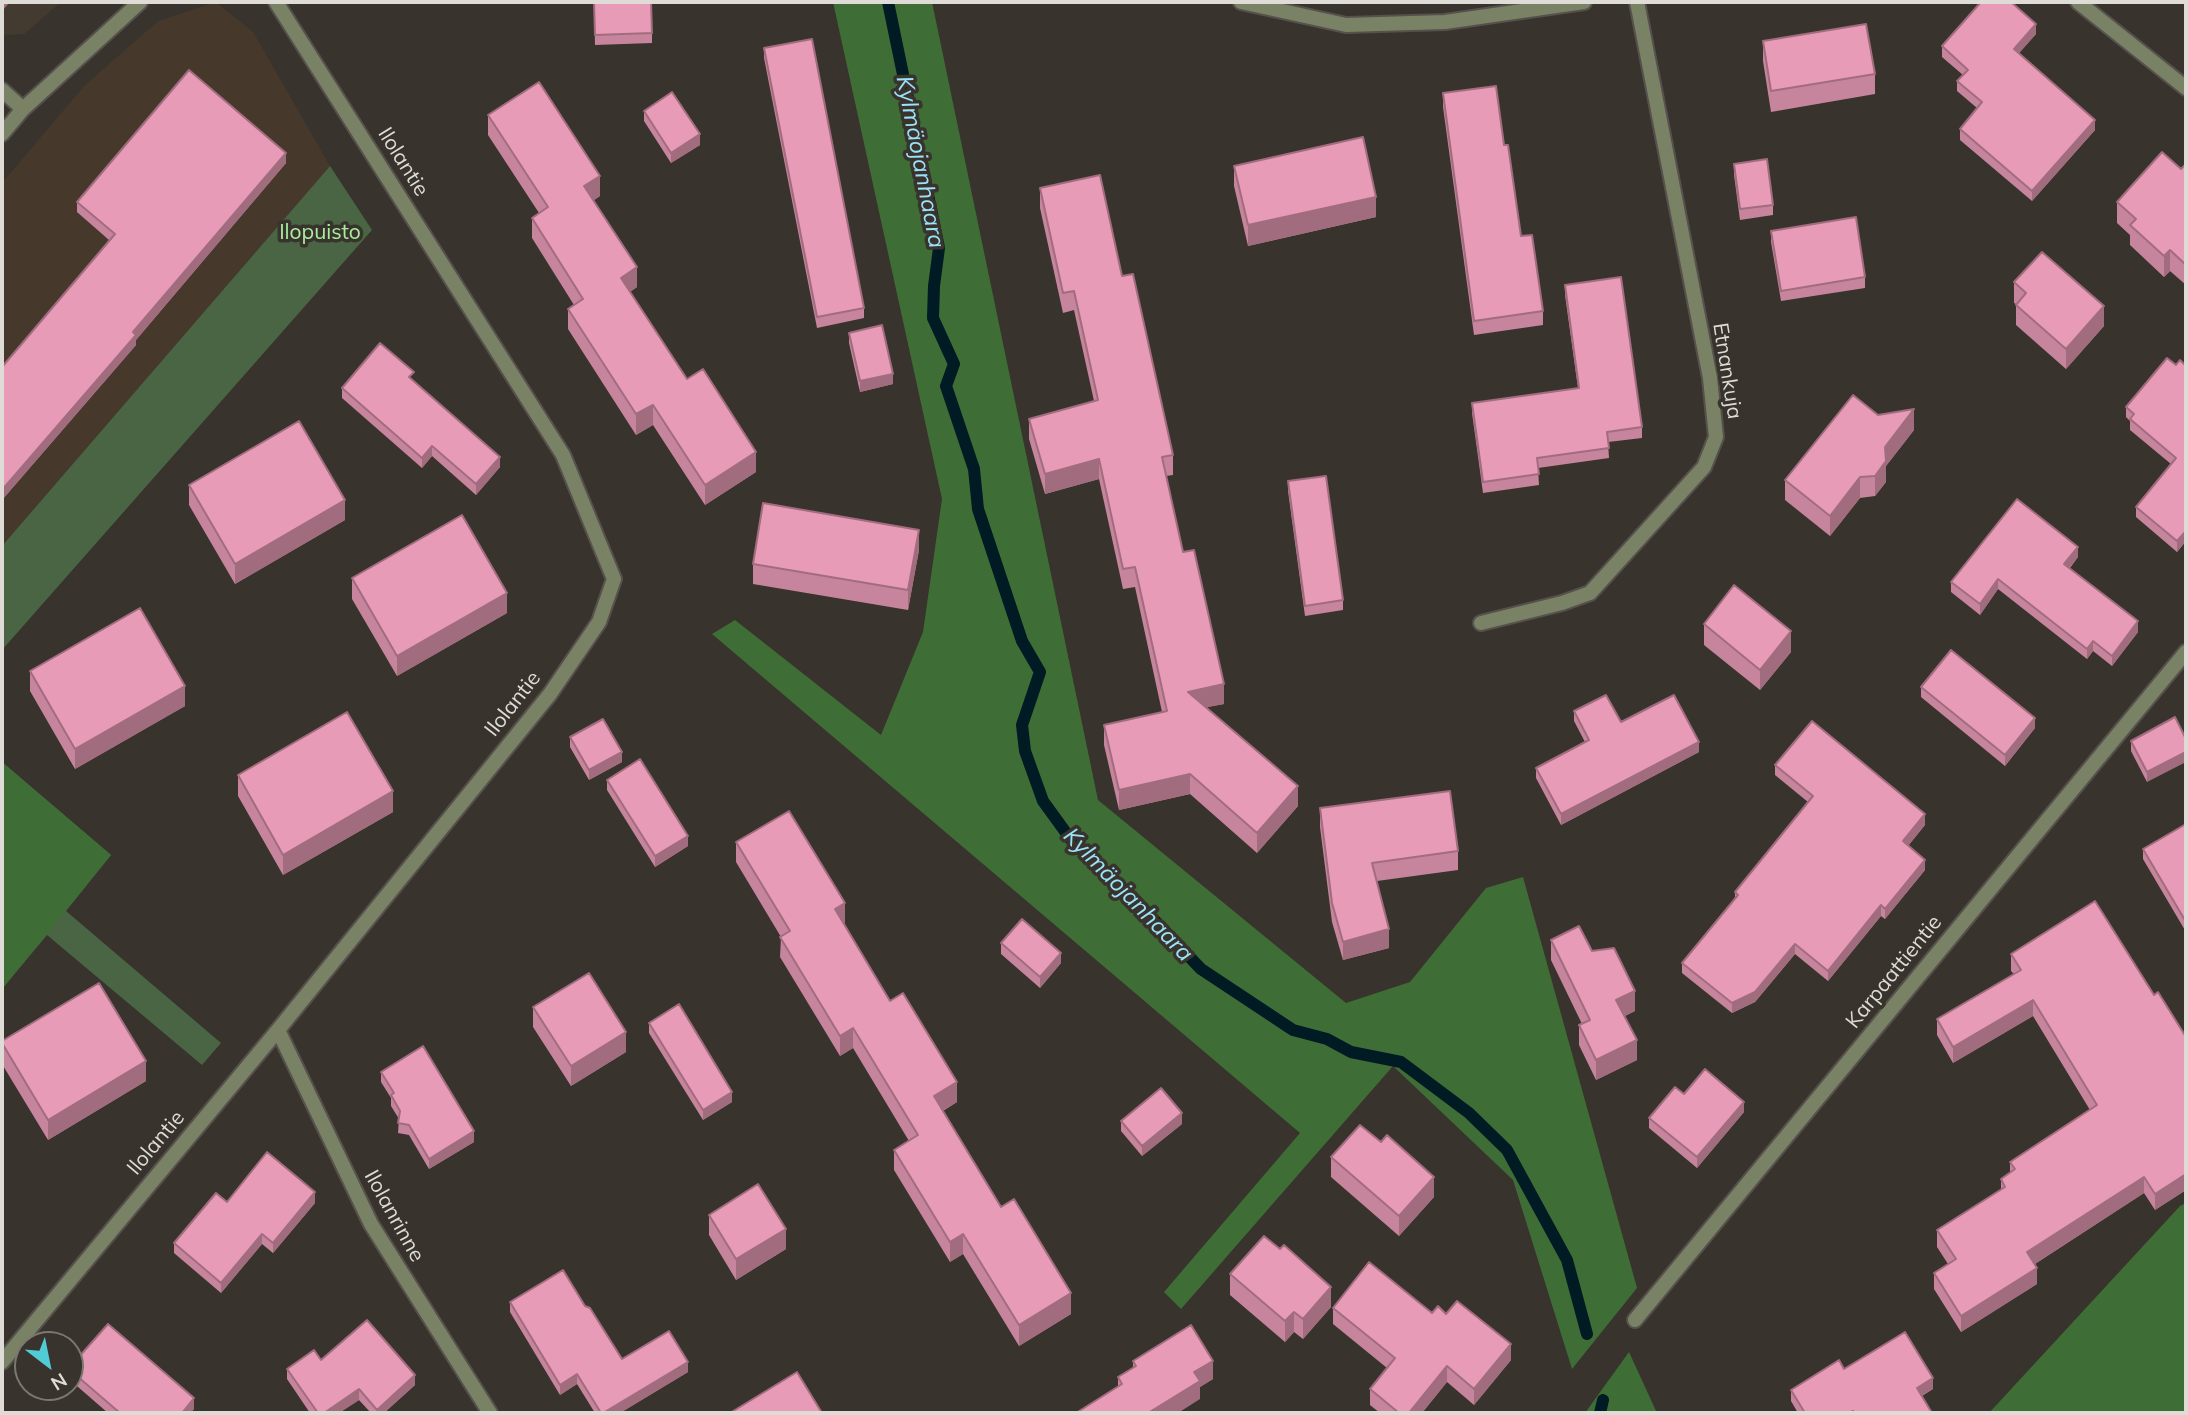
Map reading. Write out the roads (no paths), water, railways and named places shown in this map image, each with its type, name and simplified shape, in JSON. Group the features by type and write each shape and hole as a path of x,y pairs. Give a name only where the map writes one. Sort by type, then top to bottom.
{"street":[{"path":"2,134 23,109 140,2"},
{"name":"Ilolantie","path":"2,1362 278,1030 550,694 599,622 614,579 563,455 276,2"},
{"path":"1241,2 1346,25 1445,22 1584,2"},
{"name":"Etnankuja","path":"1481,623 1562,603 1590,593 1704,467 1716,437 1710,378 1637,2"},
{"path":"2078,2 2186,88"},
{"path":"2,90 23,109"},
{"name":"Karpaattientie","path":"1635,1320 2186,652"},
{"name":"Ilolanrinne","path":"278,1030 371,1224 490,1413"}],"waterway":[{"name":"Kylmäojanhaara","path":"888,2 939,248 933,318 954,364 946,386 974,469 978,509 1022,641 1040,672 1022,725 1025,751 1043,801 1072,841 1135,900 1201,969 1293,1030 1327,1039 1351,1052 1401,1062 1469,1113 1507,1150 1567,1260 1587,1334"},
{"name":"Kylmäojanhaara","path":"1600,1413 1603,1400"}],"park label":[{"name":"Ilopuisto","path":"320,233"}]}
